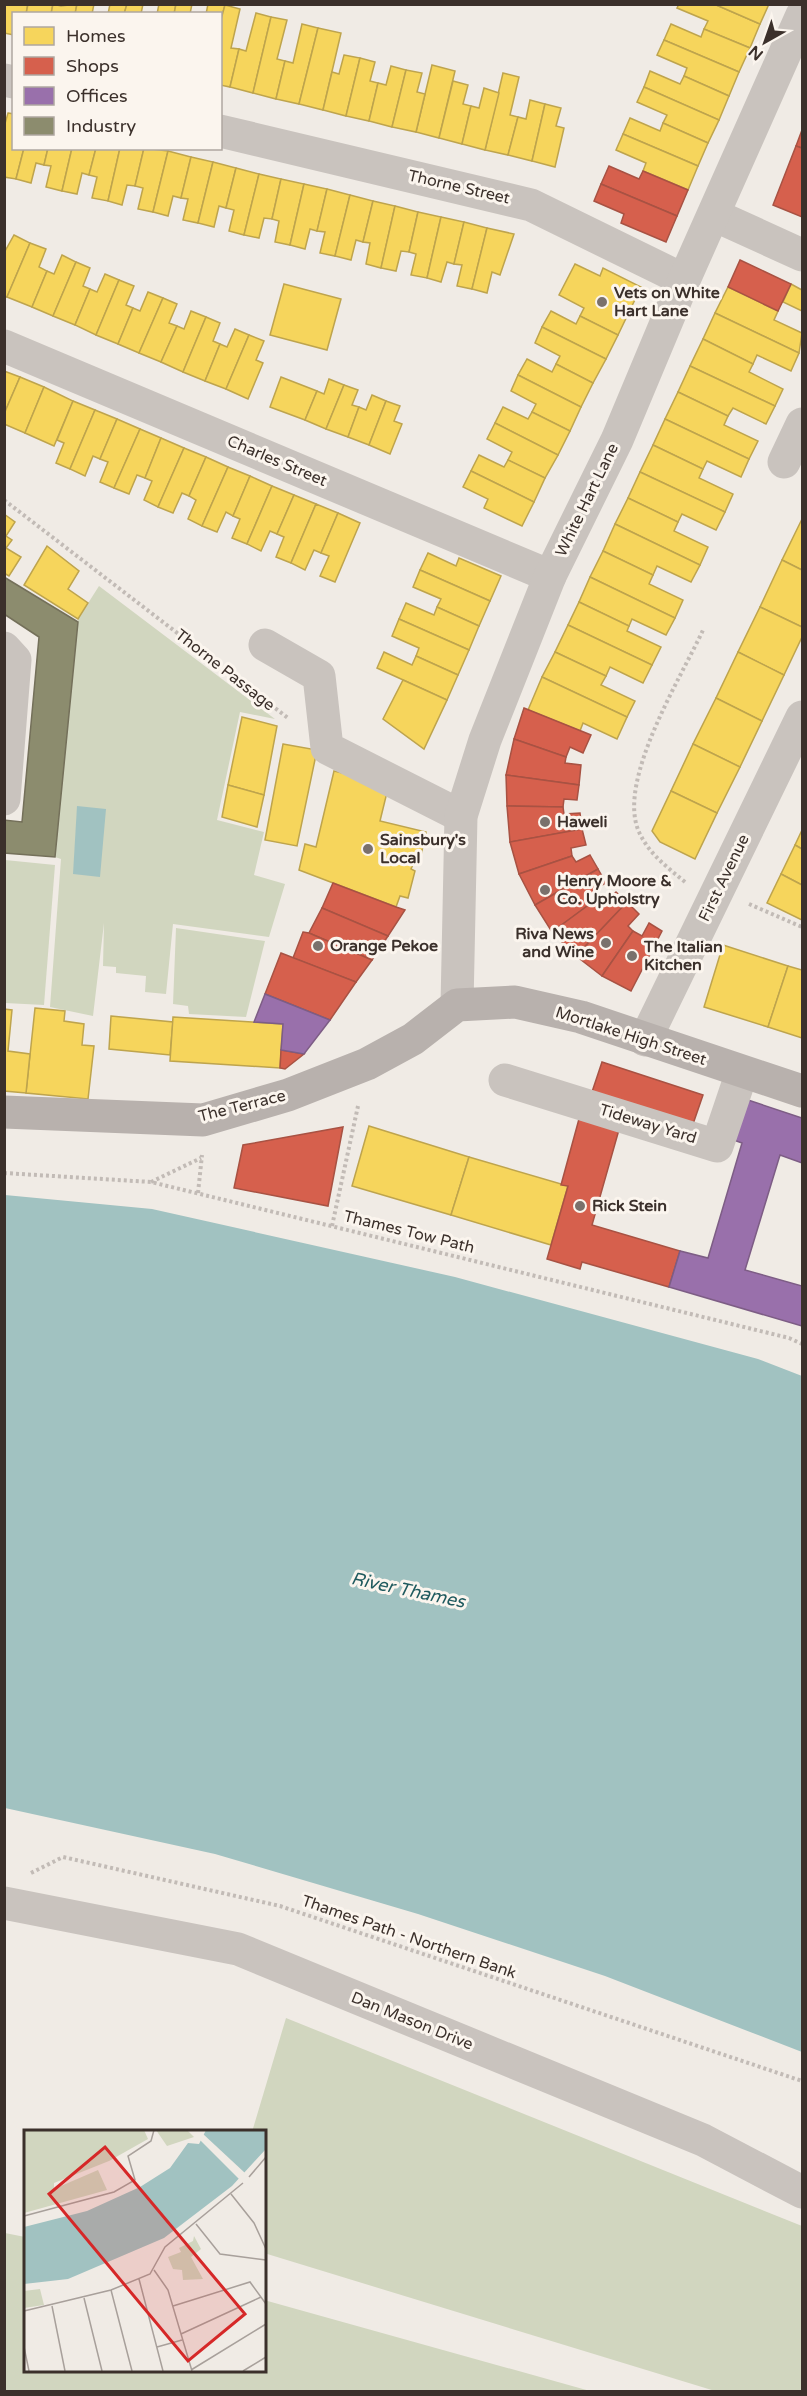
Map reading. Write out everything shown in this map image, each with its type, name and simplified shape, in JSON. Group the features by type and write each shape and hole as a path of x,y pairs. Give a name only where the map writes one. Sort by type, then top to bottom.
{"main road":[{"name":"Mortlake High Street","path":"457,1005 515,1002 581,1017 802,1090"},
{"name":"The Terrace","path":"4,1112 203,1120 288,1095 367,1064 413,1039 457,1005"}],"street":[{"name":"White Hart Lane","path":"457,1005 461,816 485,740 550,576 617,440 684,280 802,15"},
{"name":"Thorne Street","path":"222,131 531,205 684,280"},
{"path":"714,215 802,255"},
{"name":"Charles Street","path":"4,346 550,576"},
{"path":"784,462 802,424"},
{"path":"265,645 319,676 327,748 461,816"},
{"path":"4,799 8,656"},
{"name":"First Avenue","path":"645,1040 802,717"},
{"name":"Tideway Yard","path":"505,1080 717,1146 742,1072"},
{"name":"Dan Mason Drive","path":"4,1903 238,1949 703,2140 802,2192"}],"path":[{"name":"Thorne Passage","path":"4,500 327,748"},
{"path":"704,630 640,761 633,804 638,830 652,854 686,884 802,927"},
{"path":"332,1226 367,1064"},
{"path":"198,1193 202,1150"},
{"path":"151,1182 202,1158"},
{"name":"Thames Tow Path","path":"4,1173 151,1182 789,1338 802,1344"},
{"name":"Thames Path - Northern Bank","path":"24,1876 63,1857 280,1906 802,2081"}],"green space":[{"path":"99,586 275,719 240,712 217,820 264,832 254,875 285,884 269,937 173,924 166,994 145,992 146,976 116,973 116,967 103,966 104,923 93,1016 50,1007 61,859 55,857 78,619"},
{"path":"5,860 55,865 44,1005 5,1003"},
{"path":"176,928 265,941 246,1017 189,1014 188,1006 173,1004"},
{"path":"286,2018 802,2226 802,2391 715,2391 266,2254 266,2130 253,2130"},
{"path":"5,2233 24,2237 24,2372 266,2372 266,2301 590,2391 5,2391"}],"water":[{"path":"77,806 106,809 100,877 73,874"},
{"name":"River Thames","path":"5,1195 152,1209 455,1277 758,1359 802,1376 802,2052 605,1976 418,1914 215,1854 5,1808"}],"building: Homes":[{"path":"4,4 28,4 26,12 12,12 12,35 4,33"},
{"path":"28,4 53,4 51,12 26,12"},
{"path":"53,4 61,6 77,4 75,12 51,12"},
{"path":"77,4 94,4 92,12 75,12"},
{"path":"110,4 127,4 125,12 108,12"},
{"path":"127,4 143,4 141,12 125,12"},
{"path":"159,4 176,4 174,12 157,12"},
{"path":"176,4 192,4 190,12 174,12"},
{"path":"208,4 225,5 222,16 222,12 206,12"},
{"path":"679,4 714,4 760,24 750,48 704,29 708,21 677,8"},
{"path":"714,4 769,4 760,24"},
{"path":"225,5 240,9 231,48 239,49 230,87 222,85 222,16"},
{"path":"256,13 271,17 253,93 230,87 239,49 246,51"},
{"path":"271,17 287,20 277,59 285,61 276,99 253,93"},
{"path":"302,24 318,28 299,104 276,99 285,61 293,63"},
{"path":"671,24 701,37 704,29 750,48 739,72 664,40"},
{"path":"318,28 341,33 323,110 299,104"},
{"path":"664,40 739,72 729,96 684,76 687,68 657,55"},
{"path":"344,55 360,58 346,116 323,110 332,72 339,74"},
{"path":"360,58 375,62 370,81 378,83 369,121 346,116"},
{"path":"432,65 455,71 439,138 416,132"},
{"path":"391,66 406,70 392,127 369,121 378,83 386,85"},
{"path":"406,70 422,73 417,92 425,94 416,132 392,127"},
{"path":"650,71 680,84 684,76 729,96 719,120 644,87"},
{"path":"503,73 519,77 510,115 518,117 508,155 485,150"},
{"path":"453,81 468,85 463,104 471,106 462,144 439,138"},
{"path":"644,87 719,120 708,143 663,123 667,115 637,102"},
{"path":"484,88 499,93 485,150 462,144 471,106 479,108"},
{"path":"530,100 545,104 532,161 508,155 518,117 526,119"},
{"path":"545,104 561,108 556,126 564,128 555,167 532,161"},
{"path":"8,113 12,114 12,150 23,150 16,179 4,177 4,127"},
{"path":"630,118 660,131 663,123 708,143 698,166 623,134"},
{"path":"623,134 698,166 688,190 643,171 646,163 616,150"},
{"path":"23,150 48,150 44,165 36,163 31,183 16,179"},
{"path":"48,150 72,150 62,191 46,187 51,166 44,165"},
{"path":"72,150 95,150 89,175 82,173 77,194 62,191"},
{"path":"95,150 120,150 108,201 92,198 97,177 89,175"},
{"path":"120,150 144,150 135,186 127,185 122,205 108,201"},
{"path":"144,150 168,151 153,212 138,209 143,188 135,186"},
{"path":"168,151 191,157 181,198 173,196 168,216 153,212"},
{"path":"191,157 213,162 198,223 183,220 188,199 181,198"},
{"path":"213,162 236,168 226,208 219,206 214,227 198,223"},
{"path":"236,168 259,174 244,235 229,231 234,210 226,208"},
{"path":"259,174 281,179 272,219 264,218 259,238 244,235"},
{"path":"281,179 304,184 290,245 275,242 279,221 272,219"},
{"path":"304,184 327,189 317,231 310,229 305,249 290,245"},
{"path":"327,189 350,195 335,256 320,253 325,232 317,231"},
{"path":"350,195 373,201 363,242 356,240 351,260 335,256"},
{"path":"373,201 395,206 381,268 366,264 370,243 363,242"},
{"path":"395,206 418,212 409,252 401,251 396,271 381,268"},
{"path":"418,212 441,217 427,278 411,275 416,254 409,252"},
{"path":"441,217 464,222 454,264 447,262 441,282 427,278"},
{"path":"464,222 487,228 472,289 457,286 462,265 454,264"},
{"path":"487,228 514,234 500,275 492,272 487,293 472,289"},
{"path":"14,235 30,243 7,297 4,296 4,253"},
{"path":"30,243 46,249 39,267 47,271 32,307 7,297"},
{"path":"62,255 76,262 53,316 32,307 47,271 54,274"},
{"path":"76,262 90,268 83,286 90,289 75,325 53,316"},
{"name":"Vets on White Hart Lane","path":"575,264 600,276 603,268 641,287 618,335 580,316 584,308 559,295"},
{"path":"105,274 119,280 96,335 75,325 90,289 97,292"},
{"path":"119,280 134,286 126,305 133,308 118,344 96,335"},
{"path":"284,284 341,299 327,350 270,335"},
{"path":"791,284 802,290 802,311 783,302"},
{"path":"728,287 778,311 774,320 802,333 799,353 715,313"},
{"path":"148,292 163,298 139,353 118,344 133,308 140,311"},
{"path":"163,298 177,304 169,323 177,326 161,362 139,353"},
{"path":"191,311 206,317 183,372 161,362 177,326 184,329"},
{"path":"551,311 576,324 580,316 618,335 606,359 542,327"},
{"path":"715,313 799,353 791,371 757,355 753,364 703,339"},
{"path":"206,317 220,323 213,341 220,344 205,381 183,372"},
{"path":"542,327 606,359 593,383 556,364 560,356 535,343"},
{"path":"235,329 249,335 226,389 205,381 220,344 227,347"},
{"path":"249,335 264,341 256,360 263,363 248,399 226,389"},
{"path":"703,339 753,364 749,372 783,389 775,406 690,366"},
{"path":"527,359 552,372 556,364 593,383 581,407 518,375"},
{"path":"690,366 775,406 766,424 733,408 728,416 678,392"},
{"path":"4,371 20,377 4,414"},
{"path":"518,375 581,407 570,431 532,412 536,404 511,391"},
{"path":"20,377 44,387 25,433 4,424 4,414"},
{"path":"281,377 317,391 305,420 270,407"},
{"path":"329,379 344,385 326,429 305,420 317,391 324,394"},
{"path":"344,385 358,390 352,405 359,407 348,437 326,429"},
{"path":"44,387 73,401 54,446 25,433"},
{"path":"678,392 728,416 724,425 758,441 749,459 665,419"},
{"path":"372,395 386,401 369,445 348,437 359,407 366,410"},
{"path":"73,401 95,410 70,469 56,463 64,443 57,440"},
{"path":"386,401 400,406 394,421 402,424 390,454 369,445"},
{"path":"503,407 528,419 532,412 570,431 558,455 495,423"},
{"path":"95,410 117,419 100,459 93,456 85,476 70,469"},
{"path":"117,419 140,429 114,488 100,482 108,462 100,459"},
{"path":"665,419 749,459 741,477 707,461 703,469 653,445"},
{"path":"495,423 558,455 545,478 508,460 512,452 487,439"},
{"path":"140,429 161,438 145,478 137,475 129,494 114,488"},
{"path":"161,438 184,448 158,507 144,500 152,481 145,478"},
{"path":"653,445 703,469 699,478 733,494 725,512 640,472"},
{"path":"184,448 206,457 189,496 182,493 173,513 158,507"},
{"path":"479,455 504,467 508,460 545,478 534,502 471,471"},
{"path":"206,457 228,467 202,526 188,519 196,500 189,496"},
{"path":"228,467 250,476 233,516 226,512 217,532 202,526"},
{"path":"471,471 534,502 522,526 484,508 488,499 463,487"},
{"path":"640,472 725,512 716,530 682,514 678,522 628,498"},
{"path":"250,476 272,486 247,544 232,538 240,519 233,516"},
{"path":"272,486 294,495 277,534 270,531 261,551 247,544"},
{"path":"294,495 316,504 291,563 276,557 284,537 277,534"},
{"path":"628,498 678,522 674,531 708,547 700,565 615,524"},
{"path":"316,504 338,513 321,553 314,550 305,570 291,563"},
{"path":"338,513 360,523 335,582 320,576 329,556 321,553"},
{"path":"4,514 15,522 6,536 12,540 6,548 21,557 9,576 4,573"},
{"path":"802,519 802,570 782,560"},
{"path":"615,524 700,565 691,582 657,566 653,575 603,551"},
{"path":"47,546 79,571 68,589 88,603 78,619 24,585"},
{"path":"603,551 653,575 649,584 683,600 675,618 590,577"},
{"path":"428,553 456,566 459,558 501,576 490,601 420,570"},
{"path":"782,560 802,570 802,627 760,607"},
{"path":"420,570 490,601 479,626 437,607 441,599 413,587"},
{"path":"590,577 675,618 666,635 632,619 629,626 579,602"},
{"path":"579,602 629,626 627,631 661,647 652,665 568,625"},
{"path":"406,603 434,615 437,607 479,626 469,650 399,619"},
{"path":"760,607 802,627 802,637 784,675 738,652"},
{"path":"399,619 469,650 458,675 416,656 419,648 392,636"},
{"path":"568,625 652,665 643,683 610,667 606,676 555,652"},
{"path":"384,652 412,665 416,656 458,675 447,700 377,668"},
{"path":"555,652 606,676 601,685 635,701 627,717 542,677"},
{"path":"738,652 784,675 762,721 716,698"},
{"path":"542,677 627,717 617,739 583,723 580,731 528,710"},
{"path":"403,680 447,700 424,749 383,719"},
{"path":"716,698 762,721 740,767 693,744"},
{"path":"242,717 277,726 264,795 228,785"},
{"path":"283,744 317,750 297,846 265,840"},
{"path":"693,744 740,767 717,813 671,791"},
{"path":"334,771 389,784 380,821 426,832 420,860 416,858 411,869 415,871 408,898 400,896 396,907 299,870 305,844 316,847"},
{"path":"228,785 264,795 257,827 222,817"},
{"path":"671,791 717,813 695,859 660,842 652,831"},
{"path":"802,830 802,849 795,845"},
{"path":"795,845 802,849 802,885 781,874"},
{"path":"781,874 802,885 802,920 767,903"},
{"path":"723,945 788,966 768,1027 704,1007"},
{"path":"788,966 802,970 802,1038 768,1027"},
{"path":"35,1008 65,1011 64,1021 84,1024 82,1045 94,1046 88,1099 26,1093"},
{"path":"4,1009 12,1010 8,1051 30,1054 26,1093 4,1091"},
{"path":"111,1016 173,1022 170,1055 109,1049"},
{"path":"173,1017 283,1024 280,1068 170,1061"},
{"path":"369,1126 469,1157 451,1215 352,1186"},
{"path":"469,1157 568,1186 551,1245 451,1215"}],"building: Shops":[{"path":"802,130 802,148 796,146"},
{"path":"796,146 802,148 802,217 773,205"},
{"path":"609,166 639,179 643,171 688,190 677,216 601,184"},
{"path":"601,184 677,216 666,242 621,223 624,214 594,201"},
{"path":"740,260 791,284 778,311 728,287"},
{"path":"524,708 591,735 583,753 570,747 566,757 514,739"},
{"path":"514,739 566,757 565,763 581,765 579,785 506,775"},
{"path":"506,775 579,785 577,800 564,799 563,807 507,806"},
{"name":"Haweli","path":"507,806 563,807 564,814 580,813 582,829 510,842"},
{"path":"582,829 586,845 571,848 572,856 519,874 510,842"},
{"name":"Henry Moore & Co. Upholstry","path":"590,855 598,869 535,905 519,874 572,856 576,862"},
{"path":"598,869 606,883 593,890 598,898 552,932 535,905"},
{"path":"333,883 405,910 388,936 322,908"},
{"path":"616,892 627,902 576,956 552,932 598,898 605,904"},
{"name":"Riva News and Wine","path":"627,902 639,914 628,926 633,931 602,976 576,956"},
{"path":"322,908 388,936 372,960 309,933"},
{"name":"The Italian Kitchen","path":"649,923 662,931 631,991 602,976 633,931 642,936"},
{"name":"Orange Pekoe","path":"303,932 372,960 356,982 293,958"},
{"path":"281,953 356,982 330,1020 265,994"},
{"path":"281,1050 304,1054 285,1069 280,1068"},
{"path":"602,1062 703,1095 693,1124 589,1101"},
{"name":"Rick Stein","path":"582,1108 622,1119 592,1225 680,1251 669,1287 582,1262 580,1269 547,1259 568,1186 561,1185"},
{"path":"343,1127 328,1206 234,1188 243,1145"}],"building: Offices":[{"path":"265,994 330,1020 304,1054 281,1050 283,1024 254,1022"},
{"path":"745,1099 802,1118 802,1163 780,1155 745,1270 802,1286 802,1326 669,1287 680,1251 708,1258 742,1143 731,1139"}],"building: Industry":[{"path":"4,577 78,622 55,857 4,853 4,820 22,822 39,637 4,614"}],"place":[{"name":"Vets on White Hart Lane","path":"602,302"},
{"name":"Haweli","path":"545,822"},
{"name":"Sainsbury's Local","path":"368,849"},
{"name":"Henry Moore & Co. Upholstry","path":"545,890"},
{"name":"Riva News and Wine","path":"606,943"},
{"name":"Orange Pekoe","path":"318,946"},
{"name":"The Italian Kitchen","path":"632,956"},
{"name":"Rick Stein","path":"580,1206"}]}
